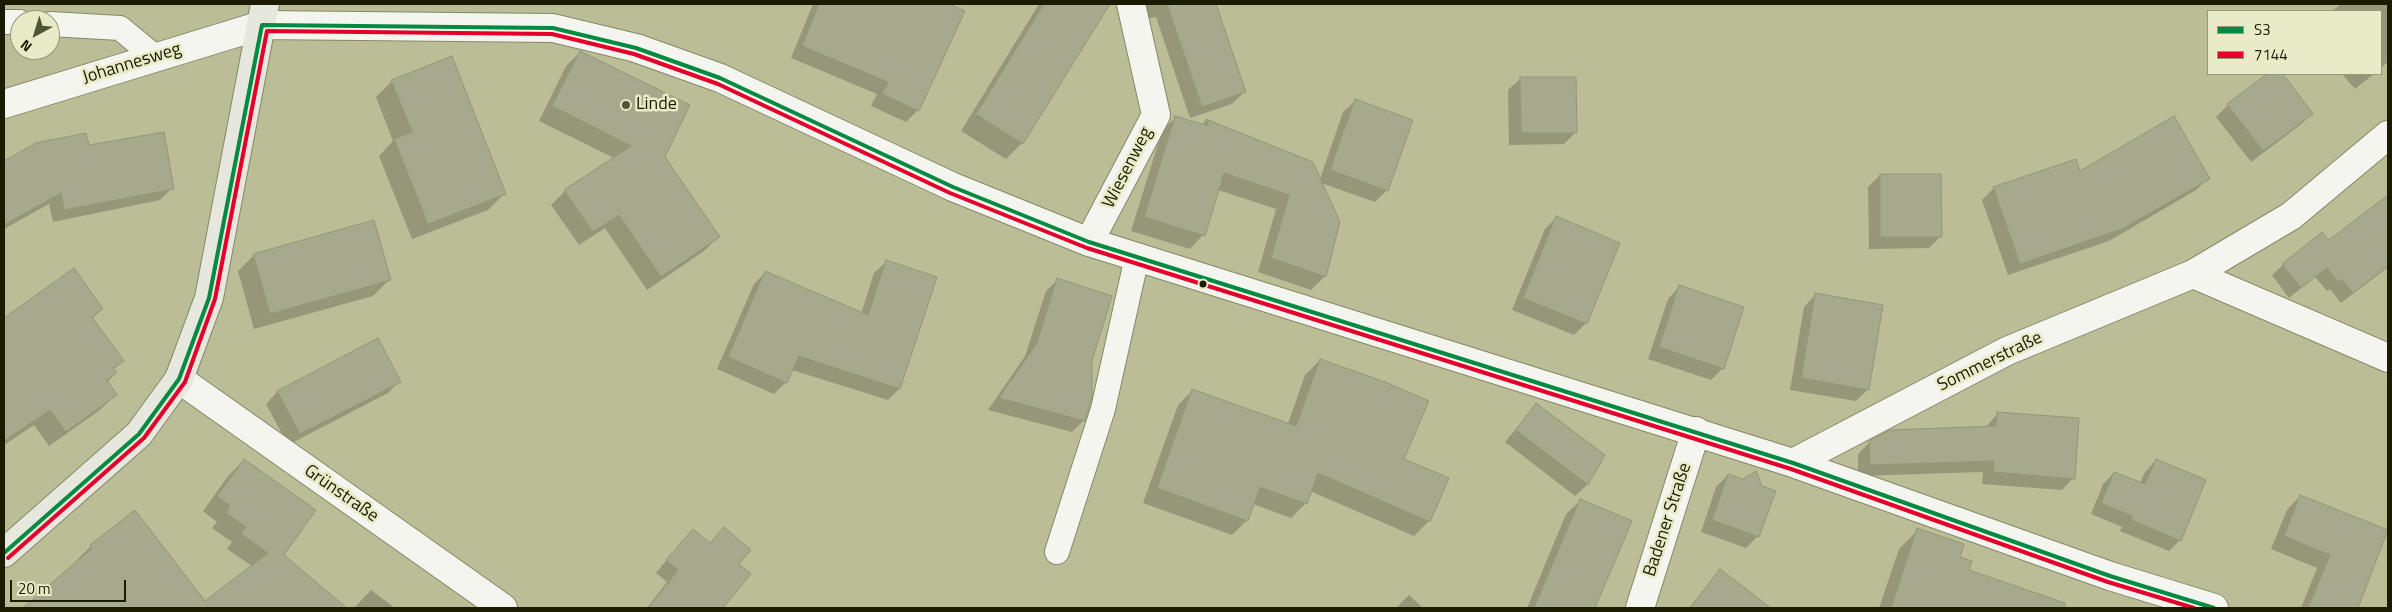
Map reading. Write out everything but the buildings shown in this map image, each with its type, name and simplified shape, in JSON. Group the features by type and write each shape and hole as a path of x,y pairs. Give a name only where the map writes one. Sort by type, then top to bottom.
{"street":[{"name":"Wiesenweg","path":"1090,242 1156,115 1131,4"},
{"name":"Johannesweg","path":"4,104 155,56 263,14 553,28 636,48 720,78 953,187 1090,242 1696,431 1793,463 2110,576 2214,608"},
{"path":"4,553 139,434 179,379 209,298 263,14"},
{"name":"Sommerstraße","path":"1793,463 2007,351 2193,274 2291,216 2388,135"},
{"path":"2193,274 2388,358"},
{"name":"Grünstraße","path":"179,379 503,608"},
{"name":"Badener Straße","path":"1640,608 1696,431"}],"lane":[{"path":"60,25 120,28 155,56"},
{"path":"1057,552 1103,409 1136,257"}],"transit line":[{"name":"S3","path":"4,553 139,434 179,379 209,298 262,25 553,28 636,48 720,78 953,187 1089,242 1793,463 2110,576 2214,608"},
{"name":"7144","path":"8,558 144,438 185,382 215,299 267,31 552,34 634,54 718,84 950,193 1087,248 1791,469 2108,582 2194,608"}],"place":[{"name":"Linde","path":"626,105"}]}
